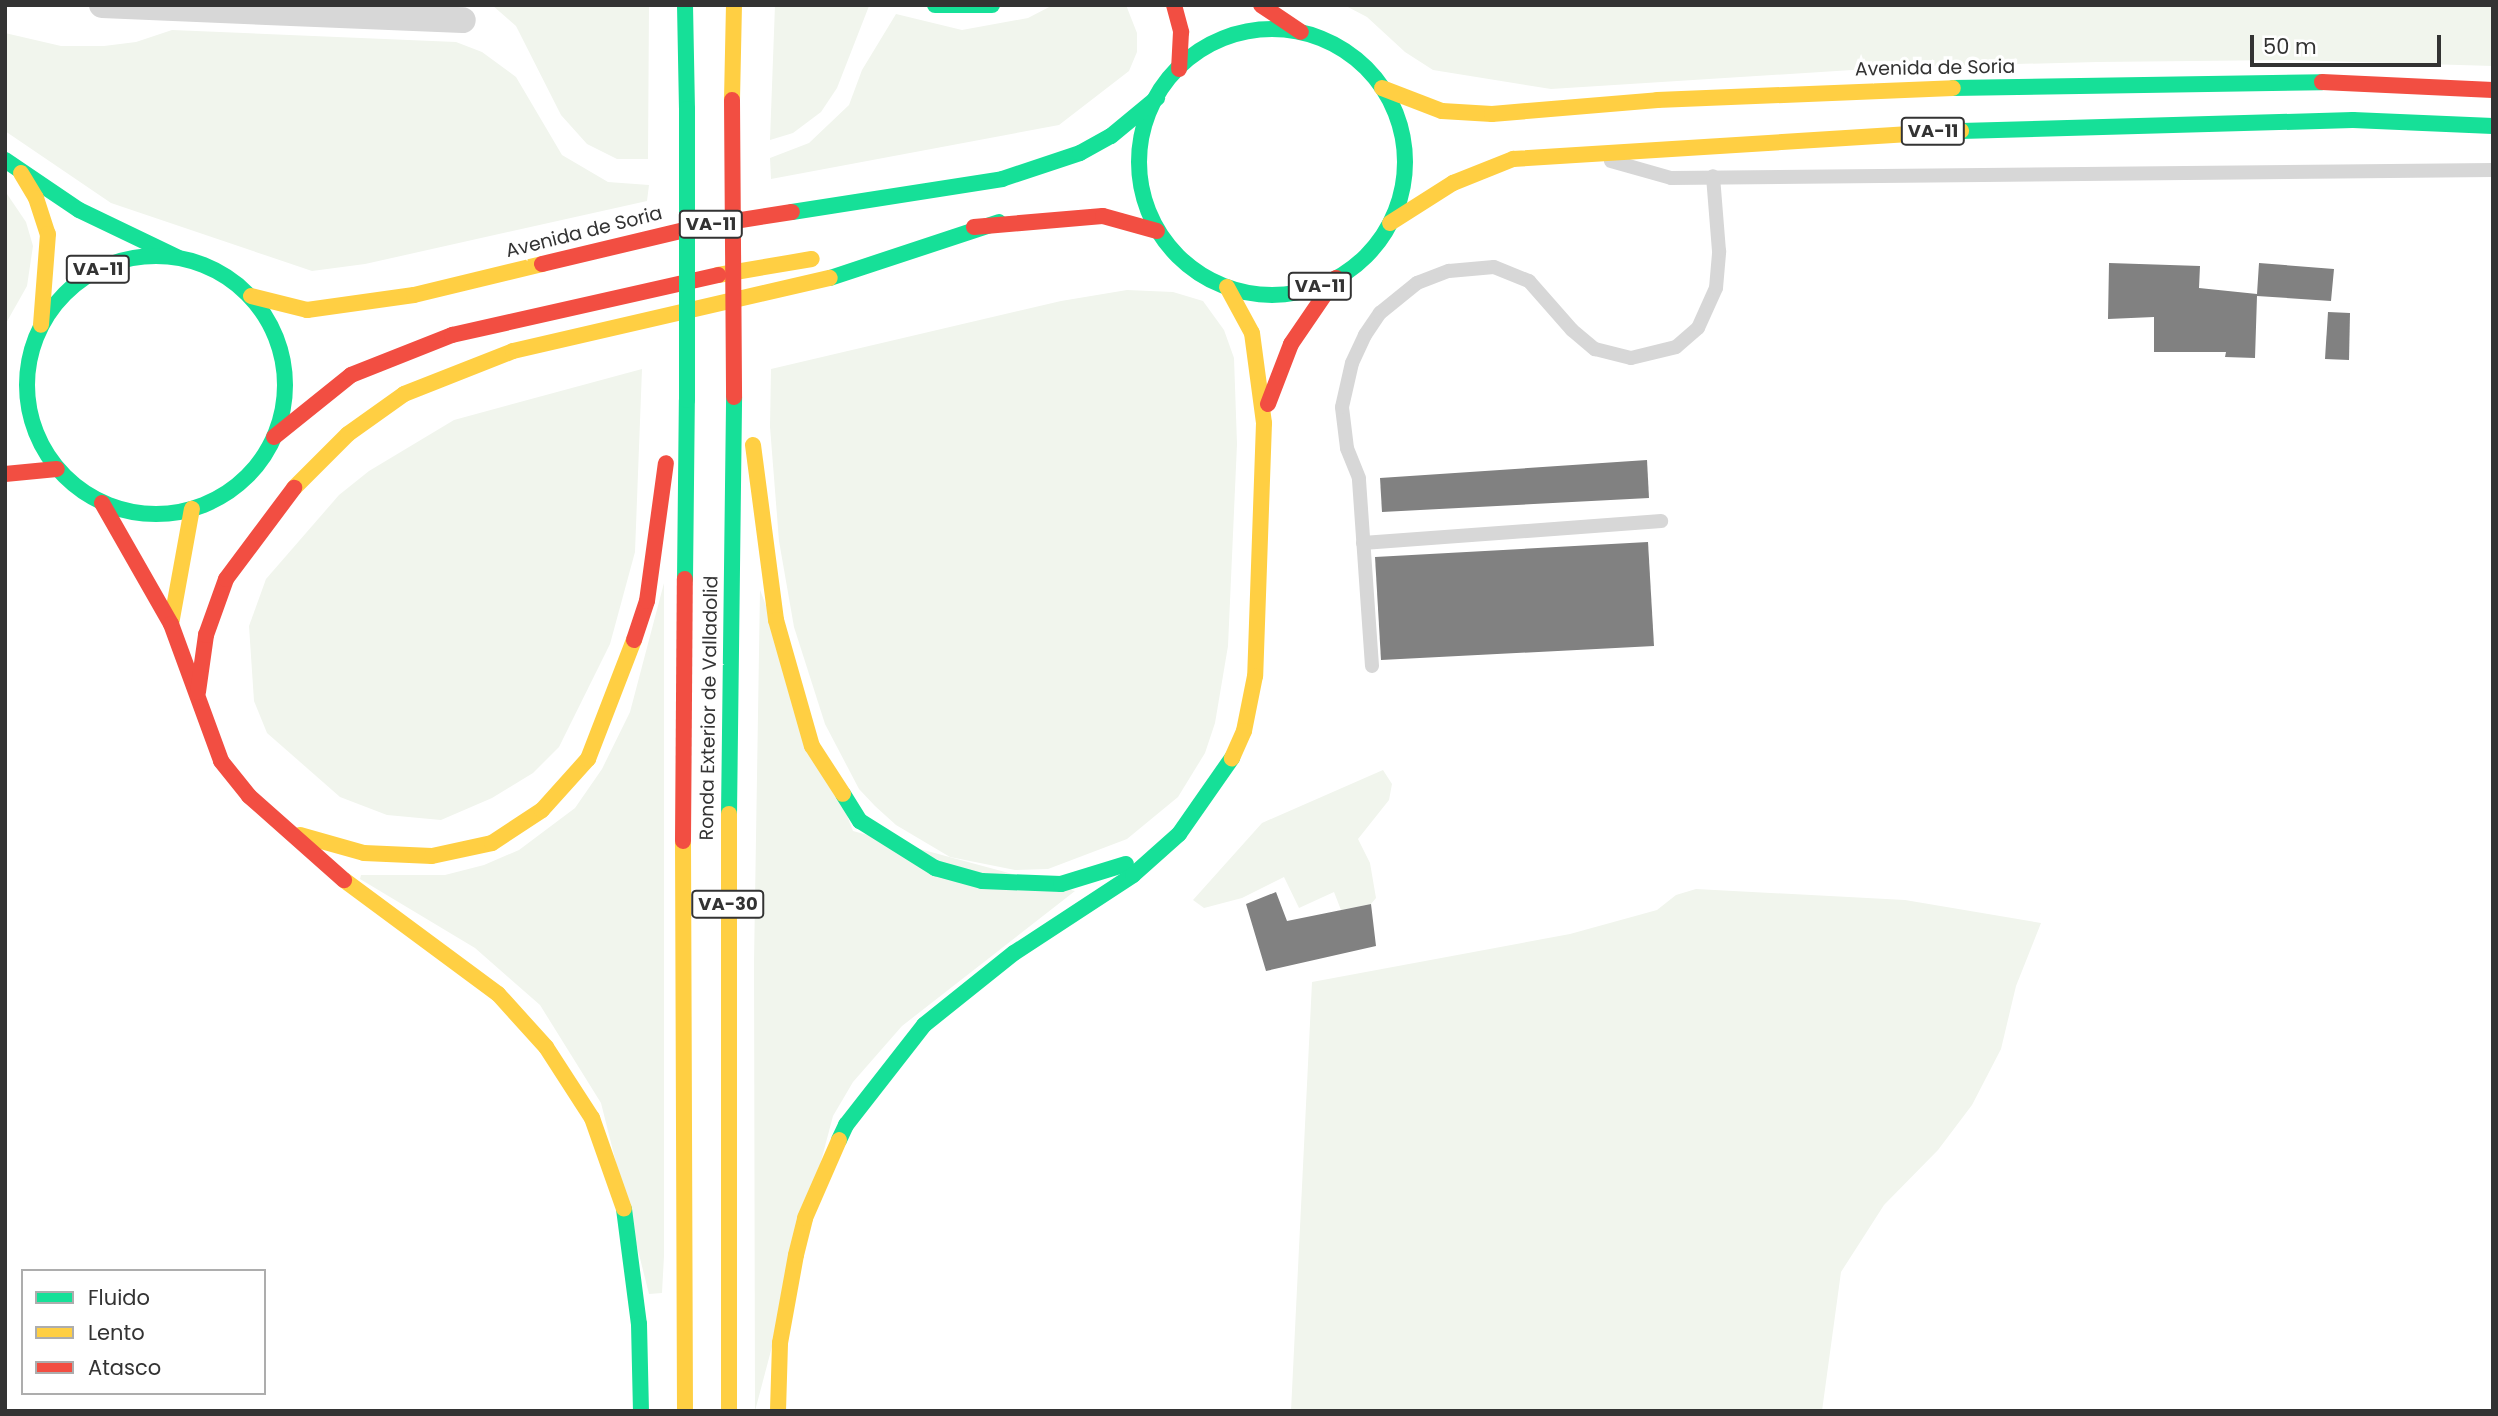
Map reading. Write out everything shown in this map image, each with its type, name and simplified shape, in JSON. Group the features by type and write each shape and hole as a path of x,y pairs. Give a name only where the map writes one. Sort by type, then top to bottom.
{"main road":[{"name":"Ronda Exterior de Valladolid","path":"685,5 687,400 682,969 685,1411"},
{"name":"Ronda Exterior de Valladolid","path":"729,1411 727,935 734,397 734,5"},
{"path":"935,5 992,5"},
{"path":"1174,5 1181,32 1178,69"},
{"path":"1261,5 1301,32"},
{"name":"VA-11","path":"1242,32 1301,32 1337,45 1362,64 1382,88 1403,145 1403,180 1390,223 1367,254 1336,278 1307,290 1276,295 1227,287 1193,269 1157,231 1144,201 1139,164 1143,132 1157,98 1178,69 1203,49 1242,32"},
{"name":"Avenida de Soria","path":"1382,88 1442,111 1492,114 1657,100 1904,89 2350,82 2493,90"},
{"name":"Avenida de Soria","path":"251,296 307,310 414,295 698,227 1002,179 1080,153 1111,136 1157,98"},
{"name":"VA-11","path":"1390,223 1453,183 1513,159 1594,152 2101,124 2353,120 2493,126"},
{"path":"5,160 19,172 79,210 177,257"},
{"path":"19,172 36,198 48,234 50,261 41,324"},
{"path":"858,250 999,222 1103,216 1157,231"},
{"path":"197,701 206,635 226,579 288,495 348,434 404,394 513,351 819,282 999,222"},
{"name":"VA-11","path":"274,437 351,375 452,335 709,277 832,255"},
{"name":"VA-11","path":"147,256 177,257 224,274 251,296 277,339 284,363 282,413 274,437 254,469 226,494 192,509 146,514 102,503 57,469 39,441 28,408 31,346 41,324 58,300 93,272 147,256"},
{"path":"1264,423 1281,362 1336,278"},
{"path":"778,1411 780,1343 805,1218 846,1125 874,1083 924,1025 962,993 1133,875 1180,834 1227,770 1244,731 1255,676 1264,423 1252,333 1227,287"},
{"path":"14,358 31,346"},
{"path":"734,397 752,436 776,621 813,747 860,821 935,868 982,881 1023,885 1061,884 1109,872 1180,834"},
{"path":"295,834 364,853 432,856 492,843 542,810 588,759 622,679 647,601 667,451 687,400"},
{"path":"5,474 57,469"},
{"path":"102,503 170,624 221,761 249,796 343,879 498,994 546,1047 592,1118 624,1206 639,1324 641,1411"},
{"path":"170,624 192,509"}],"street":[{"path":"102,5 463,19"}],"lane":[{"path":"1594,152 1628,169 1660,176 2493,170"},
{"path":"1372,666 1359,478 1347,448 1342,407 1352,363 1380,313 1431,277 1494,267 1530,281 1572,330 1595,349 1631,358 1664,352 1693,333 1712,304 1719,251 1713,176"},
{"path":"1363,543 1661,521"}],"shaded area":[{"path":"492,5 649,5 648,159 617,159 587,144 561,115 516,26"},
{"path":"775,5 869,6 837,88 821,112 793,133 770,140"},
{"path":"1053,5 1126,5 1137,33 1137,52 1129,71 1059,125 771,179 770,158 809,143 849,105 862,70 896,14 962,30 1028,18"},
{"path":"1344,5 2493,5 2493,66 2291,60 2097,62 1899,67 1551,89 1433,70 1405,52 1367,17"},
{"path":"172,30 456,42 482,52 516,77 562,155 608,182 649,185 647,201 365,264 312,271 111,203 5,131 5,33 61,46 104,46 136,42"},
{"path":"5,191 26,222 33,246 27,286 5,325"},
{"path":"1127,290 1173,292 1203,301 1224,330 1234,358 1237,444 1228,646 1215,723 1205,753 1178,797 1127,839 1048,869 1015,870 950,857 896,825 859,789 825,724 794,627 779,541 770,427 771,369 1061,301"},
{"path":"642,369 635,552 610,644 559,747 533,773 492,798 441,820 387,815 340,797 267,733 254,701 249,626 266,579 339,495 369,471 454,420"},
{"path":"664,583 664,1256 662,1293 649,1294 601,1103 540,1005 475,948 360,879 361,875 445,875 484,865 519,850 575,808 602,769 630,712"},
{"path":"760,590 853,831 1075,891 902,1026 853,1082 833,1116 755,1411 754,962"},
{"path":"1383,770 1392,784 1389,800 1358,839 1370,863 1376,898 1371,904 1341,910 1334,892 1299,908 1284,877 1242,898 1204,908 1193,900 1262,823"},
{"path":"1696,889 1905,900 2041,923 2016,986 2001,1049 1972,1105 1938,1150 1884,1205 1841,1272 1822,1411 1291,1411 1312,982 1570,934 1657,910 1676,895"}],"building":[{"path":"2109,263 2200,266 2199,288 2257,294 2259,263 2334,269 2331,301 2257,296 2255,358 2225,357 2226,352 2154,352 2154,317 2108,319"},
{"path":"2328,312 2350,313 2349,360 2325,359"},
{"path":"1647,460 1649,498 1382,512 1380,478"},
{"path":"1648,542 1654,646 1381,660 1375,557"},
{"path":"1276,892 1287,921 1371,904 1376,946 1266,971 1246,904"}],"traffic: fast":[{"path":"685,5 687,109"},
{"path":"935,5 992,5"},
{"path":"1272,29 1323,39 1366,68 1395,111 1405,162 1395,213 1366,256 1323,285 1272,295 1221,285 1178,256 1149,213 1139,162 1149,111 1178,68 1221,39 1272,29"},
{"path":"1953,88 2322,82"},
{"path":"792,212 1002,179 1080,153 1111,136 1157,98"},
{"path":"687,109 687,400"},
{"path":"1961,131 2353,120 2493,126"},
{"path":"5,160 79,210 177,257"},
{"path":"830,278 999,222"},
{"path":"156,256 181,258 217,271 238,285 256,303 275,336 283,360 285,385 283,410 270,446 256,467 238,485 205,504 181,512 156,514 131,512 95,499 74,485 56,467 37,434 29,410 27,385 29,360 42,324 56,303 74,285 107,266 131,258 156,256"},
{"path":"729,814 734,397"},
{"path":"685,579 687,400"},
{"path":"839,1140 846,1125 924,1025 1014,953 1133,875 1179,834 1232,758"},
{"path":"843,794 860,821 935,868 982,881 1061,884 1126,864"},
{"path":"624,1209 639,1324 641,1411"}],"traffic: slow":[{"path":"732,100 734,5"},
{"path":"1382,88 1442,111 1492,114 1657,100 1953,88"},
{"path":"1390,223 1453,183 1513,159 1961,131"},
{"path":"21,173 36,198 48,234 41,325"},
{"path":"718,275 812,259"},
{"path":"251,296 307,310 414,295 542,264"},
{"path":"294,488 348,434 404,394 513,351 830,278"},
{"path":"1227,287 1252,333 1264,423 1255,676 1244,731 1232,758"},
{"path":"753,445 776,620 812,746 843,794"},
{"path":"171,624 192,509"},
{"path":"300,835 364,853 432,856 492,843 542,810 588,759 634,640"},
{"path":"729,814 729,1411"},
{"path":"683,841 685,1411"},
{"path":"344,880 498,994 546,1047 592,1118 624,1209"},
{"path":"778,1411 780,1343 796,1255 805,1218 839,1140"}],"traffic: jam":[{"path":"1174,5 1181,32 1179,69"},
{"path":"1261,5 1301,32"},
{"path":"2322,82 2493,90"},
{"path":"732,100 734,397"},
{"path":"542,264 697,227 792,212"},
{"path":"974,227 1103,216 1157,231"},
{"path":"274,437 351,375 452,335 718,275"},
{"path":"1268,404 1291,344 1336,278"},
{"path":"634,640 647,601 666,463"},
{"path":"5,474 57,469"},
{"path":"198,692 206,635 226,579 294,488"},
{"path":"102,503 171,624 221,761 249,796 344,880"},
{"path":"683,841 685,579"}]}
